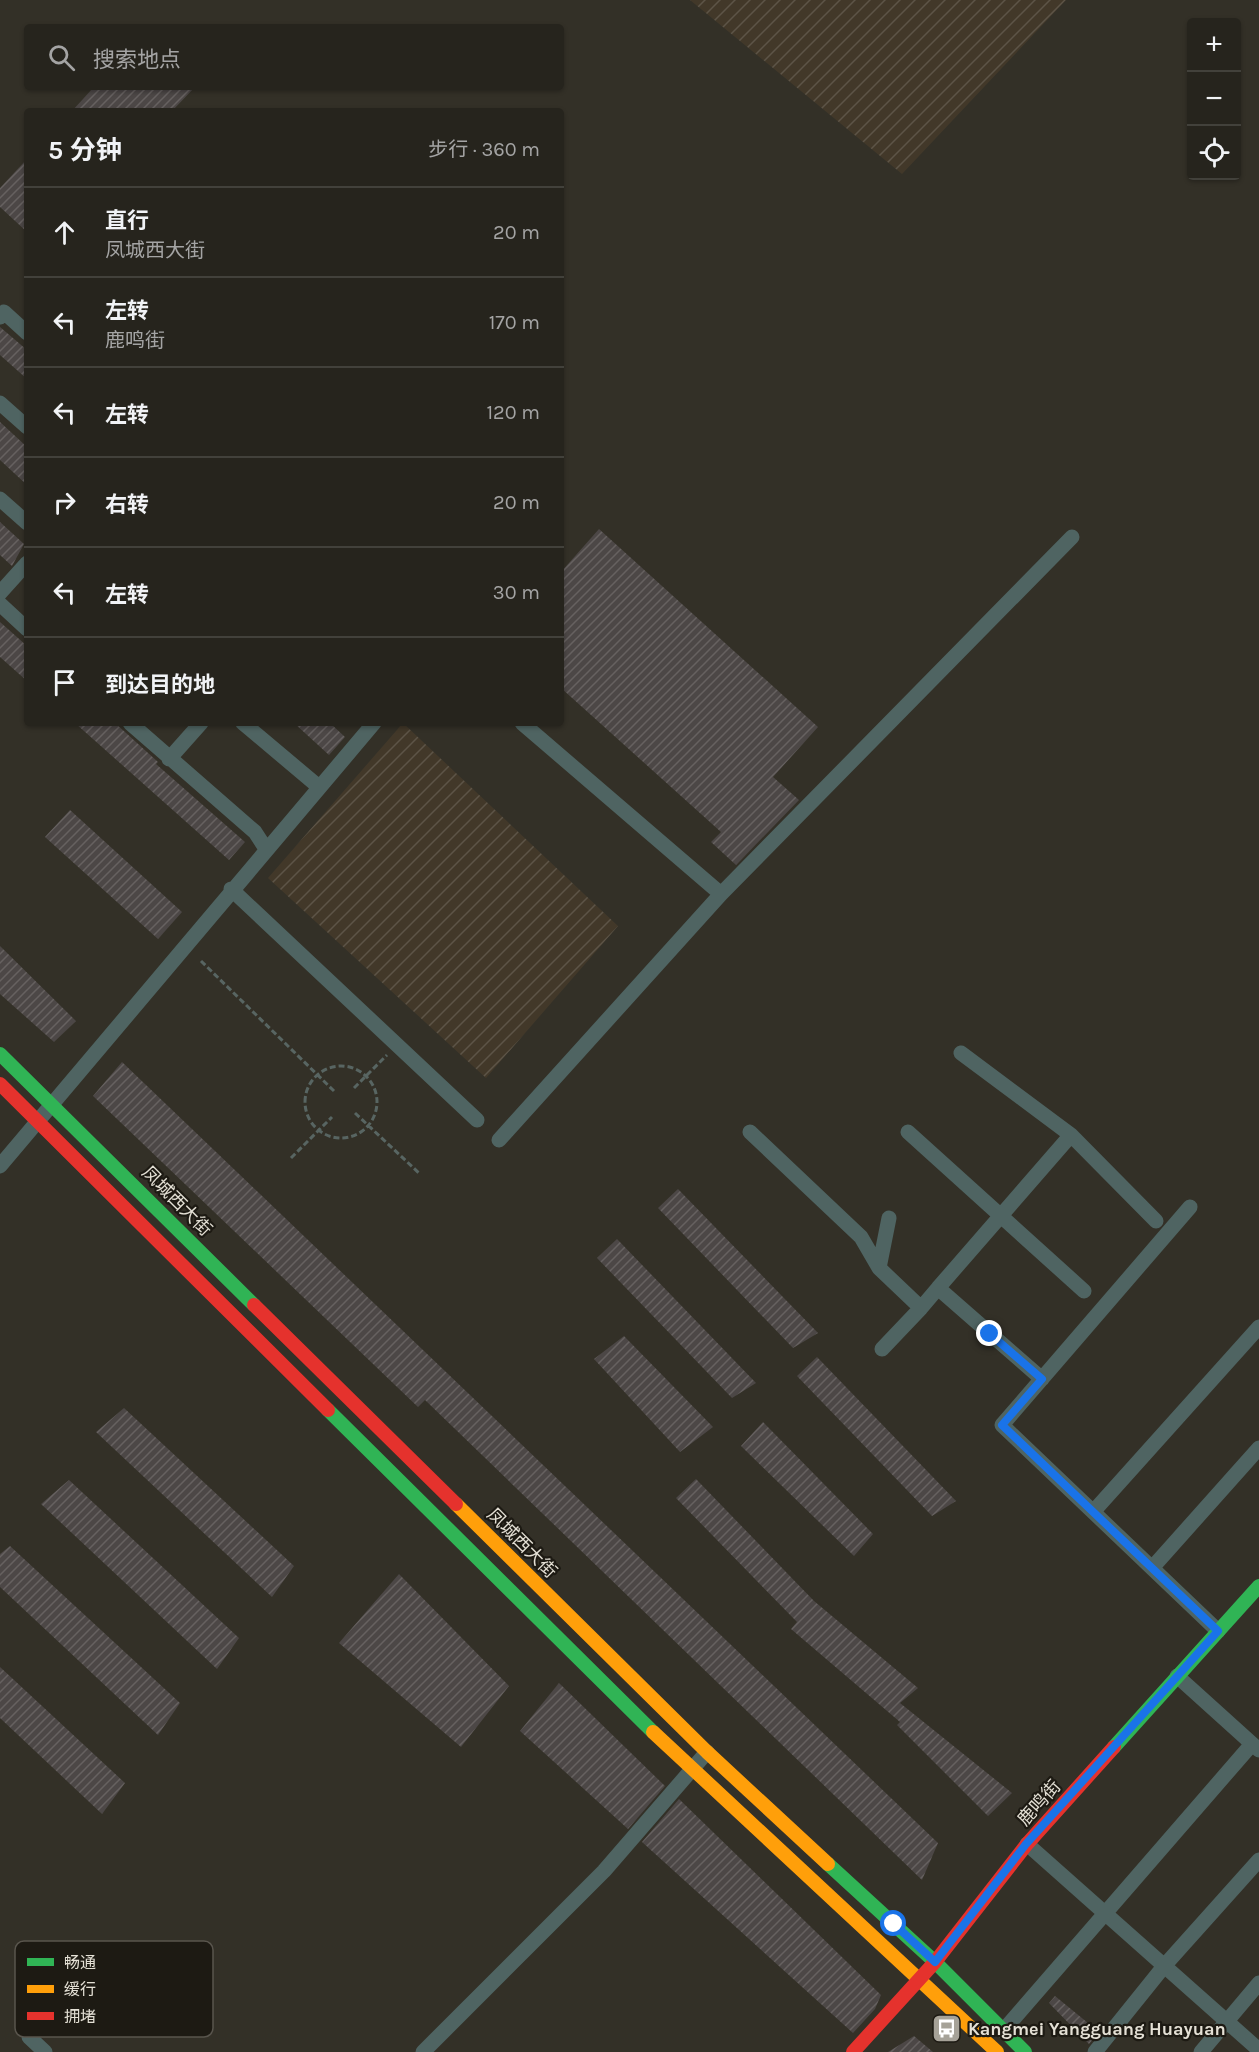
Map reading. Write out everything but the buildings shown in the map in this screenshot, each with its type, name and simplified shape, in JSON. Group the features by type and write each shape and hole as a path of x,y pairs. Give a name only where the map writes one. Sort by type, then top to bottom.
{"main road":[{"name":"凤城西大街","path":"0,1054 707,1752 935,1962 1025,2052"},
{"path":"0,1084 692,1770 997,2052"},
{"name":"鹿鸣街","path":"854,2052 935,1962 1026,1844 1259,1586"}],"street":[{"path":"0,317 4,312 24,330"},
{"path":"0,403 24,425"},
{"path":"0,499 24,520"},
{"path":"499,1140 721,894 1072,537"},
{"path":"0,593 24,565"},
{"path":"0,604 24,625"},
{"path":"133,726 255,832 266,849"},
{"path":"169,759 198,726"},
{"path":"247,726 319,787"},
{"path":"0,1166 319,787 366,726"},
{"path":"525,726 721,894"},
{"path":"231,889 398,1043 477,1120"},
{"path":"961,1053 1071,1135 1156,1221"},
{"path":"750,1132 861,1237 879,1268 921,1308"},
{"path":"908,1132 1084,1291"},
{"path":"882,1349 921,1308 1071,1135"},
{"path":"1190,1207 1002,1425 1218,1631"},
{"path":"879,1268 889,1218"},
{"path":"938,1288 1042,1379"},
{"path":"1093,1512 1259,1327"},
{"path":"1152,1568 1259,1448"},
{"path":"1003,2031 1256,1747 1177,1676"},
{"path":"423,2052 604,1870 707,1752"},
{"path":"1026,1844 1259,2050"},
{"path":"1095,2052 1165,1965 1259,1860"},
{"path":"1201,2052 1259,1983"},
{"path":"29,2037 45,2052"}],"path":[{"path":"201,961 335,1092"},
{"path":"354,1088 398,1043"},
{"path":"347,1066 366,1076 377,1095 374,1117 368,1126 350,1137 329,1136 320,1131 312,1123 305,1103 306,1093 317,1075 326,1069 347,1066"},
{"path":"354,1113 420,1174"},
{"path":"291,1158 332,1117"}],"shaded area":[{"path":"690,0 1066,0 902,174"},
{"path":"400,726 406,726 618,926 486,1078 268,878"}],"traffic: fast":[{"path":"0,1054 254,1305"},
{"path":"328,1410 653,1732"},
{"path":"1114,1747 1259,1586"},
{"path":"828,1864 935,1962 1025,2052"}],"traffic: slow":[{"path":"456,1504 707,1752 828,1864"},
{"path":"653,1732 997,2052"}],"traffic: jam":[{"path":"0,1084 328,1410"},
{"path":"254,1305 456,1504"},
{"path":"853,2052 935,1962 1027,1844 1114,1747"}],"place":[{"name":"Kangmei Yangguang Huayuan","path":"947,2029"}],"route":[{"path":"894,1924 935,1962 1026,1844 1218,1631 1002,1425 1042,1379 990,1334"}]}
